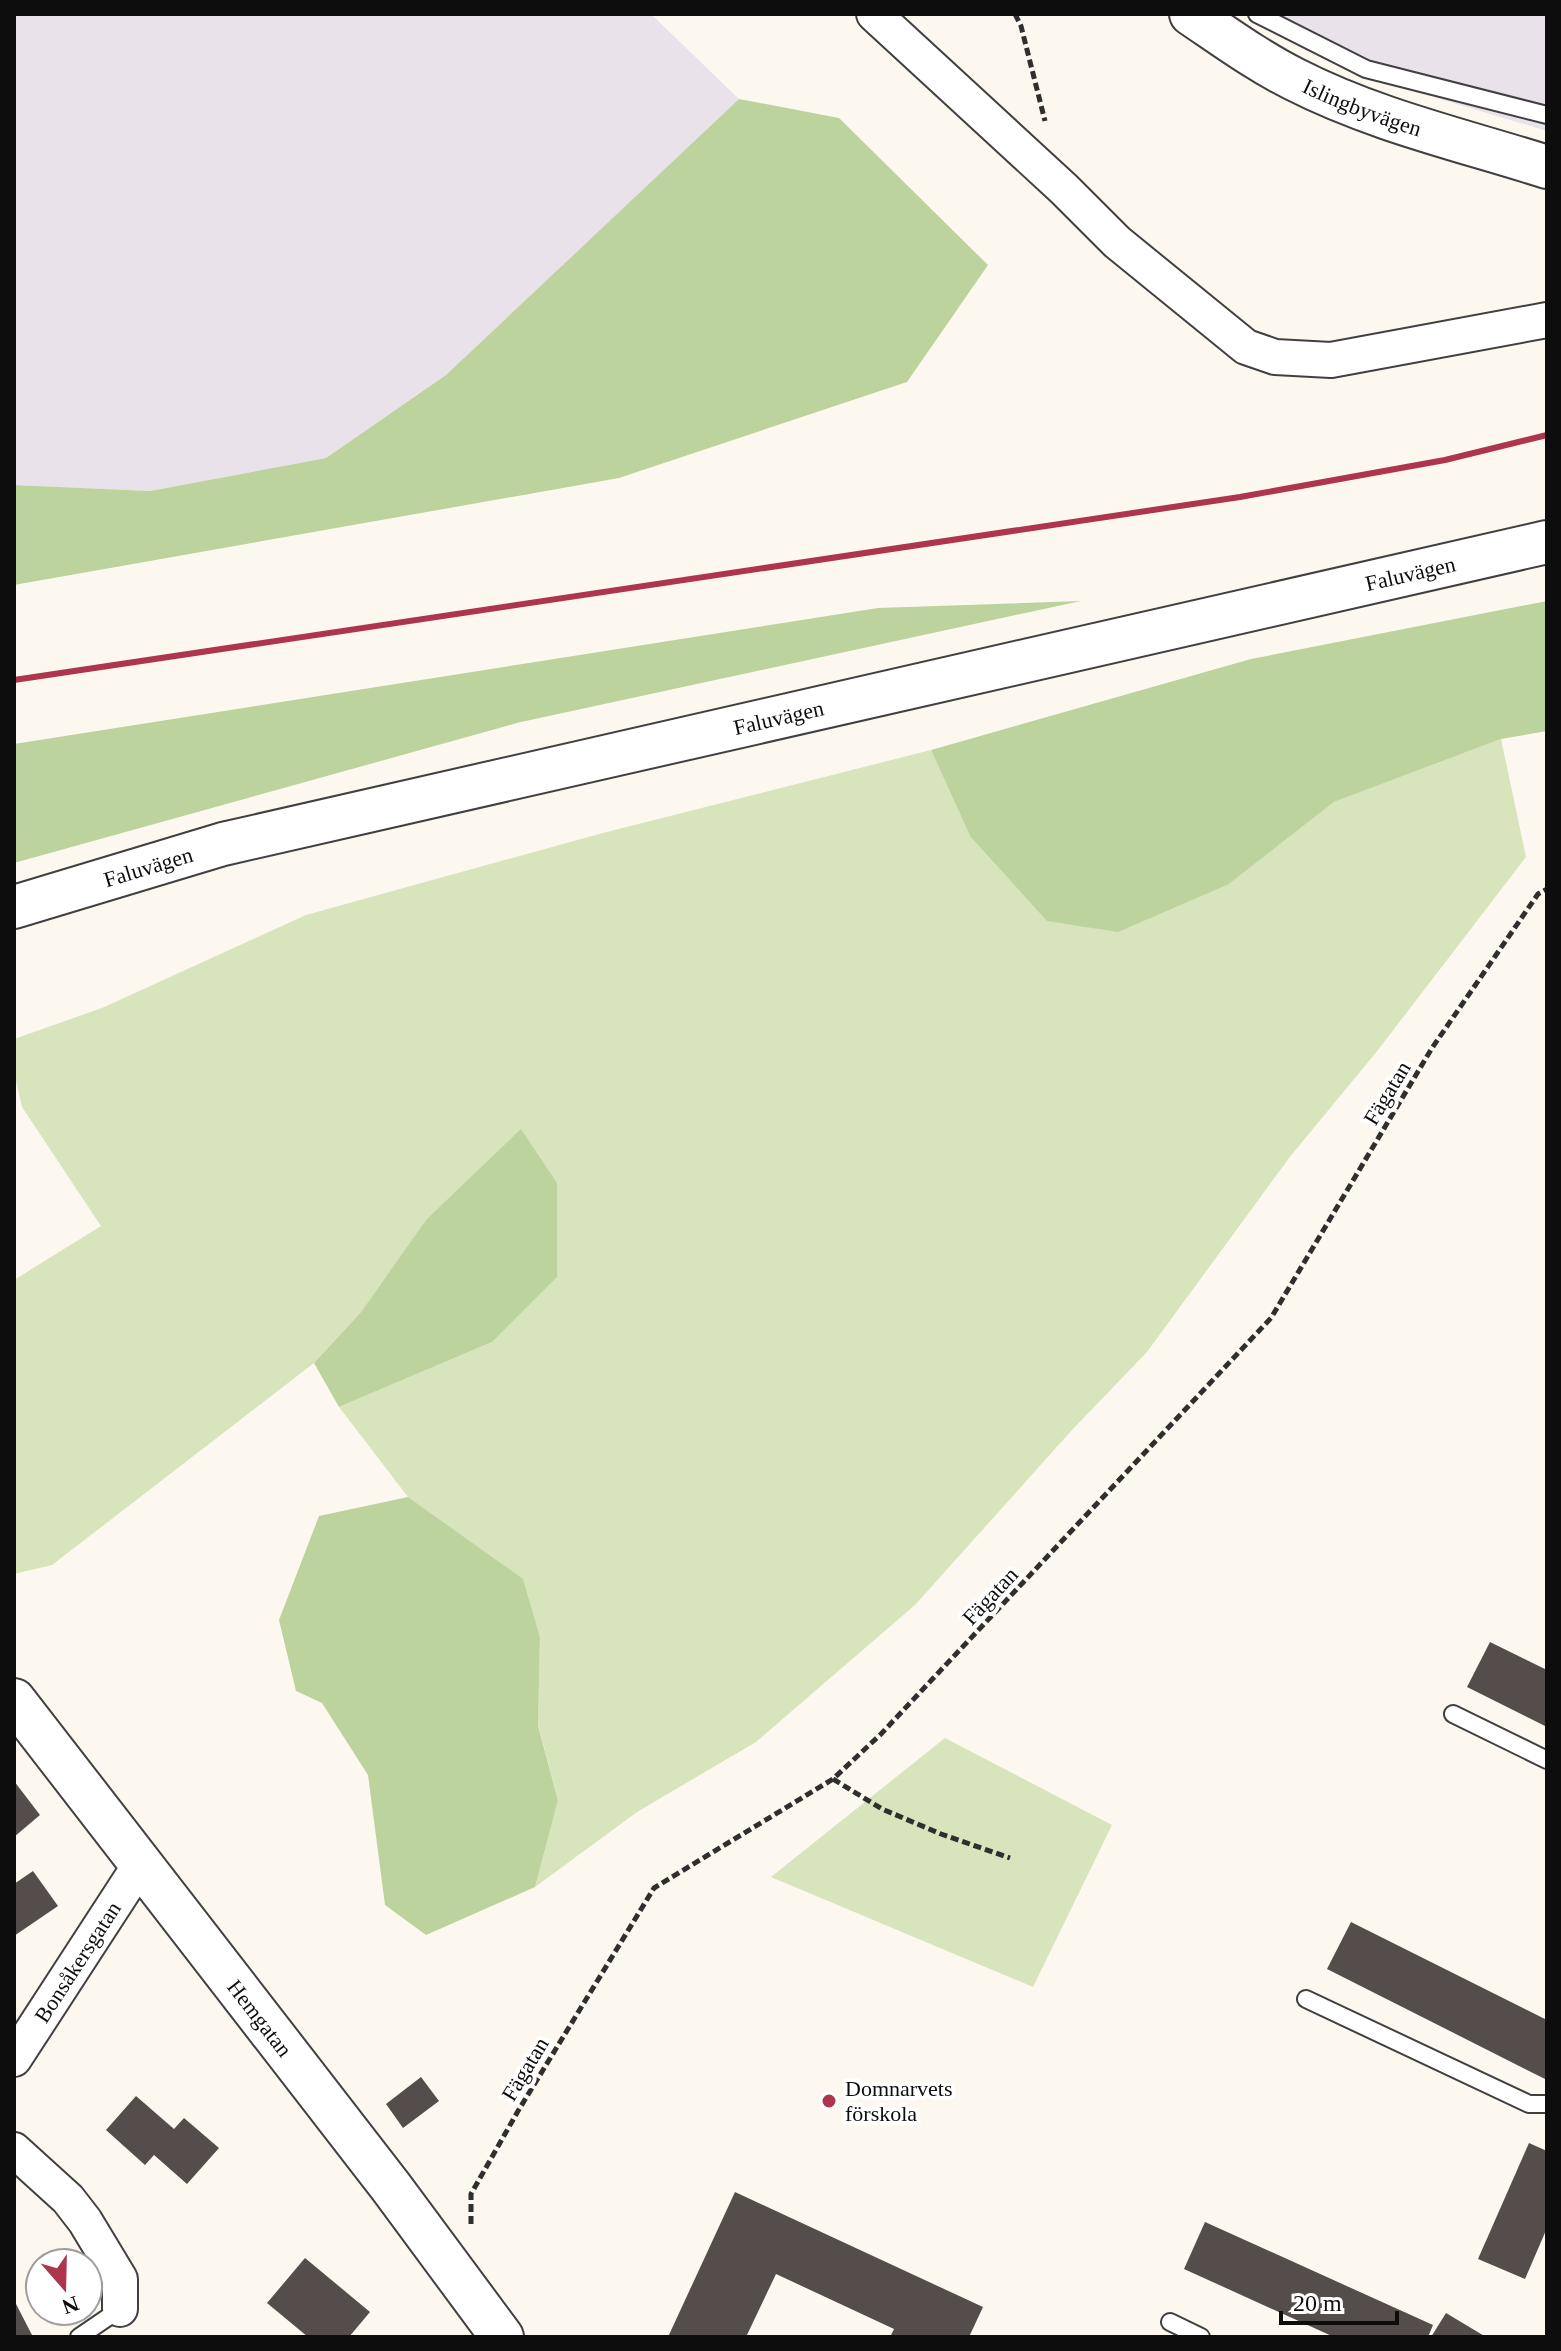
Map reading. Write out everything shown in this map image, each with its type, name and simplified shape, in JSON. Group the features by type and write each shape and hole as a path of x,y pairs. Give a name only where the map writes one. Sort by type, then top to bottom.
{"street":[{"path":"874,14 1117,242 1246,347 1275,357 1331,360 1547,320"},
{"name":"Islingbyvägen","path":"1191,14 1257,59 1296,80 1408,126 1547,167"},
{"name":"Faluvägen","path":"14,907 223,844 1547,542"},
{"name":"Hemgatan","path":"14,1700 391,2187 502,2337"},
{"name":"Bonsåkersgatan","path":"14,2059 140,1865"},
{"path":"14,2150 68,2199 85,2221 120,2279 120,2309"}],"lane":[{"path":"1257,14 1366,69 1547,115"},
{"path":"1453,1714 1547,1760"},
{"path":"1306,1999 1529,2104 1547,2104"},
{"path":"78,2336 120,2309"},
{"path":"1170,2322 1201,2337"}],"path":[{"path":"1015,14 1021,26 1064,189"},
{"name":"Fägatan","path":"469,2294 471,2194 654,1888 833,1779 881,1734 1271,1318 1432,1048 1538,894 1547,889"},
{"path":"833,1779 882,1809 1010,1858"}],"shaded area":[{"path":"14,14 651,14 739,99 446,375 326,458 150,491 14,485"},
{"path":"1252,14 1547,14 1547,131 1420,93 1356,69"}],"green space":[{"path":"739,99 839,118 988,265 907,382 619,478 14,585 14,485 150,491 326,458 446,375"},
{"path":"1081,601 521,722 14,863 14,744 878,608"},
{"path":"1547,601 1547,731 1501,739 1334,802 1229,884 1118,932 1047,921 970,836 931,750 1251,659"},
{"path":"1501,739 1526,857 1378,1050 1289,1158 1147,1352 1072,1430 915,1605 756,1742 637,1812 535,1887 558,1799 538,1725 540,1637 523,1580 408,1497 339,1407 492,1342 362,1311 314,1363 52,1565 14,1574 14,1280 101,1226 22,1107 14,1072 14,1039 102,1008 306,915 599,834 931,750 970,836 1229,884 1334,802"},
{"path":"521,1129 557,1183 557,1277 492,1342 339,1407 314,1363 362,1311 426,1220"},
{"path":"408,1497 523,1579 540,1637 538,1726 558,1800 535,1887 426,1935 385,1905 368,1775 322,1703 296,1691 279,1620 319,1516"},
{"path":"945,1738 1112,1825 1033,1987 771,1877"}],"building":[{"path":"1490,1642 1547,1670 1547,1727 1467,1687"},
{"path":"14,1781 40,1815 14,1837"},
{"path":"33,1871 58,1906 14,1936 14,1884"},
{"path":"1351,1922 1547,2020 1547,2080 1327,1969"},
{"path":"421,2077 439,2101 403,2128 386,2104"},
{"path":"136,2096 174,2129 184,2118 219,2148 187,2184 154,2155 145,2165 106,2130"},
{"path":"1529,2143 1547,2151 1547,2228 1525,2279 1478,2259"},
{"path":"735,2192 983,2307 969,2337 890,2337 894,2329 776,2274 746,2337 668,2337"},
{"path":"1205,2222 1433,2325 1428,2337 1334,2337 1184,2269"},
{"path":"305,2258 370,2312 349,2337 308,2337 267,2303"},
{"path":"14,2300 24,2319 24,2327 28,2327 33,2337 14,2337"},
{"path":"1446,2313 1486,2337 1431,2337"}],"railway":[{"path":"14,680 1240,497 1445,460 1547,435"}],"place":[{"name":"Domnarvets förskola","path":"829,2101"}]}
